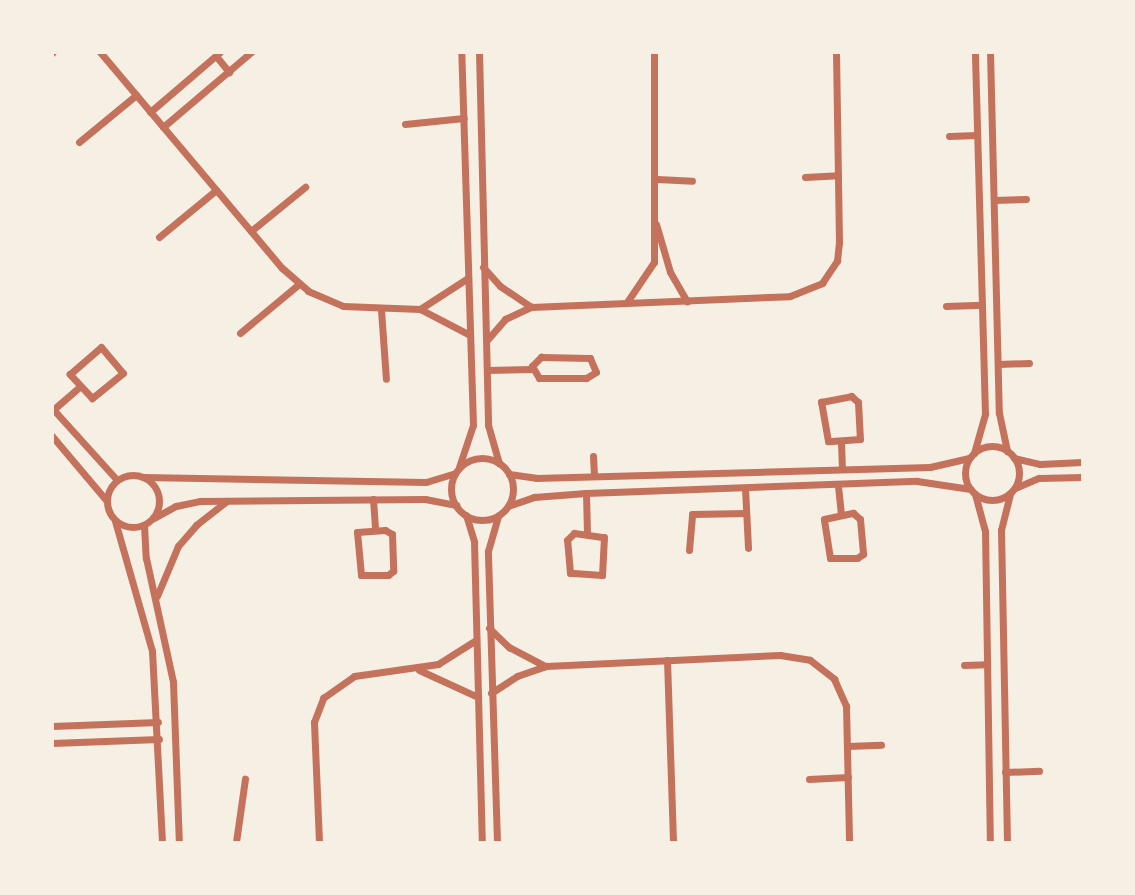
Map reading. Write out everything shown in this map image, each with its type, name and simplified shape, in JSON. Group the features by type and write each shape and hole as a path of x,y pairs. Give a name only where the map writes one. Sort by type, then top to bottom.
{"street":[{"path":"100,52 299,284 330,303 381,310 419,309 470,335"},
{"path":"163,127 251,52"},
{"path":"461,52 473,425 451,493 456,505 466,515 478,519 498,515 508,506 534,497 586,493 932,481 972,491 993,500 1039,478 1083,477"},
{"path":"479,52 488,425 499,463 509,474 512,493 508,506"},
{"path":"627,302 653,269 657,179 654,52"},
{"path":"487,340 505,319 531,307 799,295 822,283 839,252 836,52"},
{"path":"975,52 985,414 965,470 985,531 990,842"},
{"path":"990,52 999,413 1007,450"},
{"path":"150,112 218,54 229,72"},
{"path":"975,85 991,84"},
{"path":"79,142 136,96"},
{"path":"405,124 464,118"},
{"path":"949,136 977,135"},
{"path":"805,177 838,175"},
{"path":"657,179 692,181"},
{"path":"251,231 305,187"},
{"path":"159,237 216,190"},
{"path":"994,200 1026,199"},
{"path":"656,224 670,272 687,301"},
{"path":"483,267 531,307"},
{"path":"419,309 468,278"},
{"path":"240,333 299,284"},
{"path":"946,306 982,305"},
{"path":"381,310 386,379"},
{"path":"98,348 105,349 123,371 95,398 79,387 71,371 98,348"},
{"path":"541,357 586,357 597,368 586,378 539,378 532,369 541,357"},
{"path":"999,364 1029,363"},
{"path":"487,370 532,369"},
{"path":"79,387 53,409 117,480"},
{"path":"854,396 861,434 855,441 841,442 825,438 821,402 828,397 854,396"},
{"path":"985,414 999,413"},
{"path":"473,425 488,425"},
{"path":"52,436 106,500 115,521 148,630 158,722 162,842"},
{"path":"841,442 842,469"},
{"path":"509,474 594,476 930,467 972,456 991,446 1007,450 1014,457 1040,464 1083,462"},
{"path":"593,456 594,476"},
{"path":"1007,842 1001,520 1019,476 1014,457"},
{"path":"117,480 143,477 426,482 478,458 499,463"},
{"path":"143,477 159,495 154,518"},
{"path":"106,500 117,480"},
{"path":"838,486 841,514"},
{"path":"745,488 748,548"},
{"path":"586,493 587,533"},
{"path":"373,499 375,530"},
{"path":"115,521 126,527 144,526 154,518 188,502 228,500 425,499 456,505"},
{"path":"157,597 178,546 196,525 228,500"},
{"path":"689,550 692,514 746,513"},
{"path":"841,514 860,517 860,558 833,559 828,555 824,519 841,514"},
{"path":"466,515 474,552 482,842"},
{"path":"497,842 488,551 498,515"},
{"path":"144,526 146,558 157,597 172,673 179,842"},
{"path":"375,530 391,534 394,569 388,575 363,575 358,571 356,535 375,530"},
{"path":"587,533 604,537 605,571 599,576 572,575 568,537 587,533"},
{"path":"474,552 488,551"},
{"path":"474,561 488,560"},
{"path":"489,628 509,647 546,666"},
{"path":"319,842 314,722 319,705 336,685 354,676 415,669 449,659 476,640"},
{"path":"491,694 517,676 546,666 780,655 810,660 839,687 846,706 849,842"},
{"path":"667,660 673,842"},
{"path":"964,664 987,664"},
{"path":"415,669 447,679 478,697"},
{"path":"52,726 158,722"},
{"path":"52,743 159,739"},
{"path":"848,746 881,745"},
{"path":"159,756 177,755"},
{"path":"1005,772 1039,771"},
{"path":"809,779 848,777"},
{"path":"236,842 245,779"}]}
